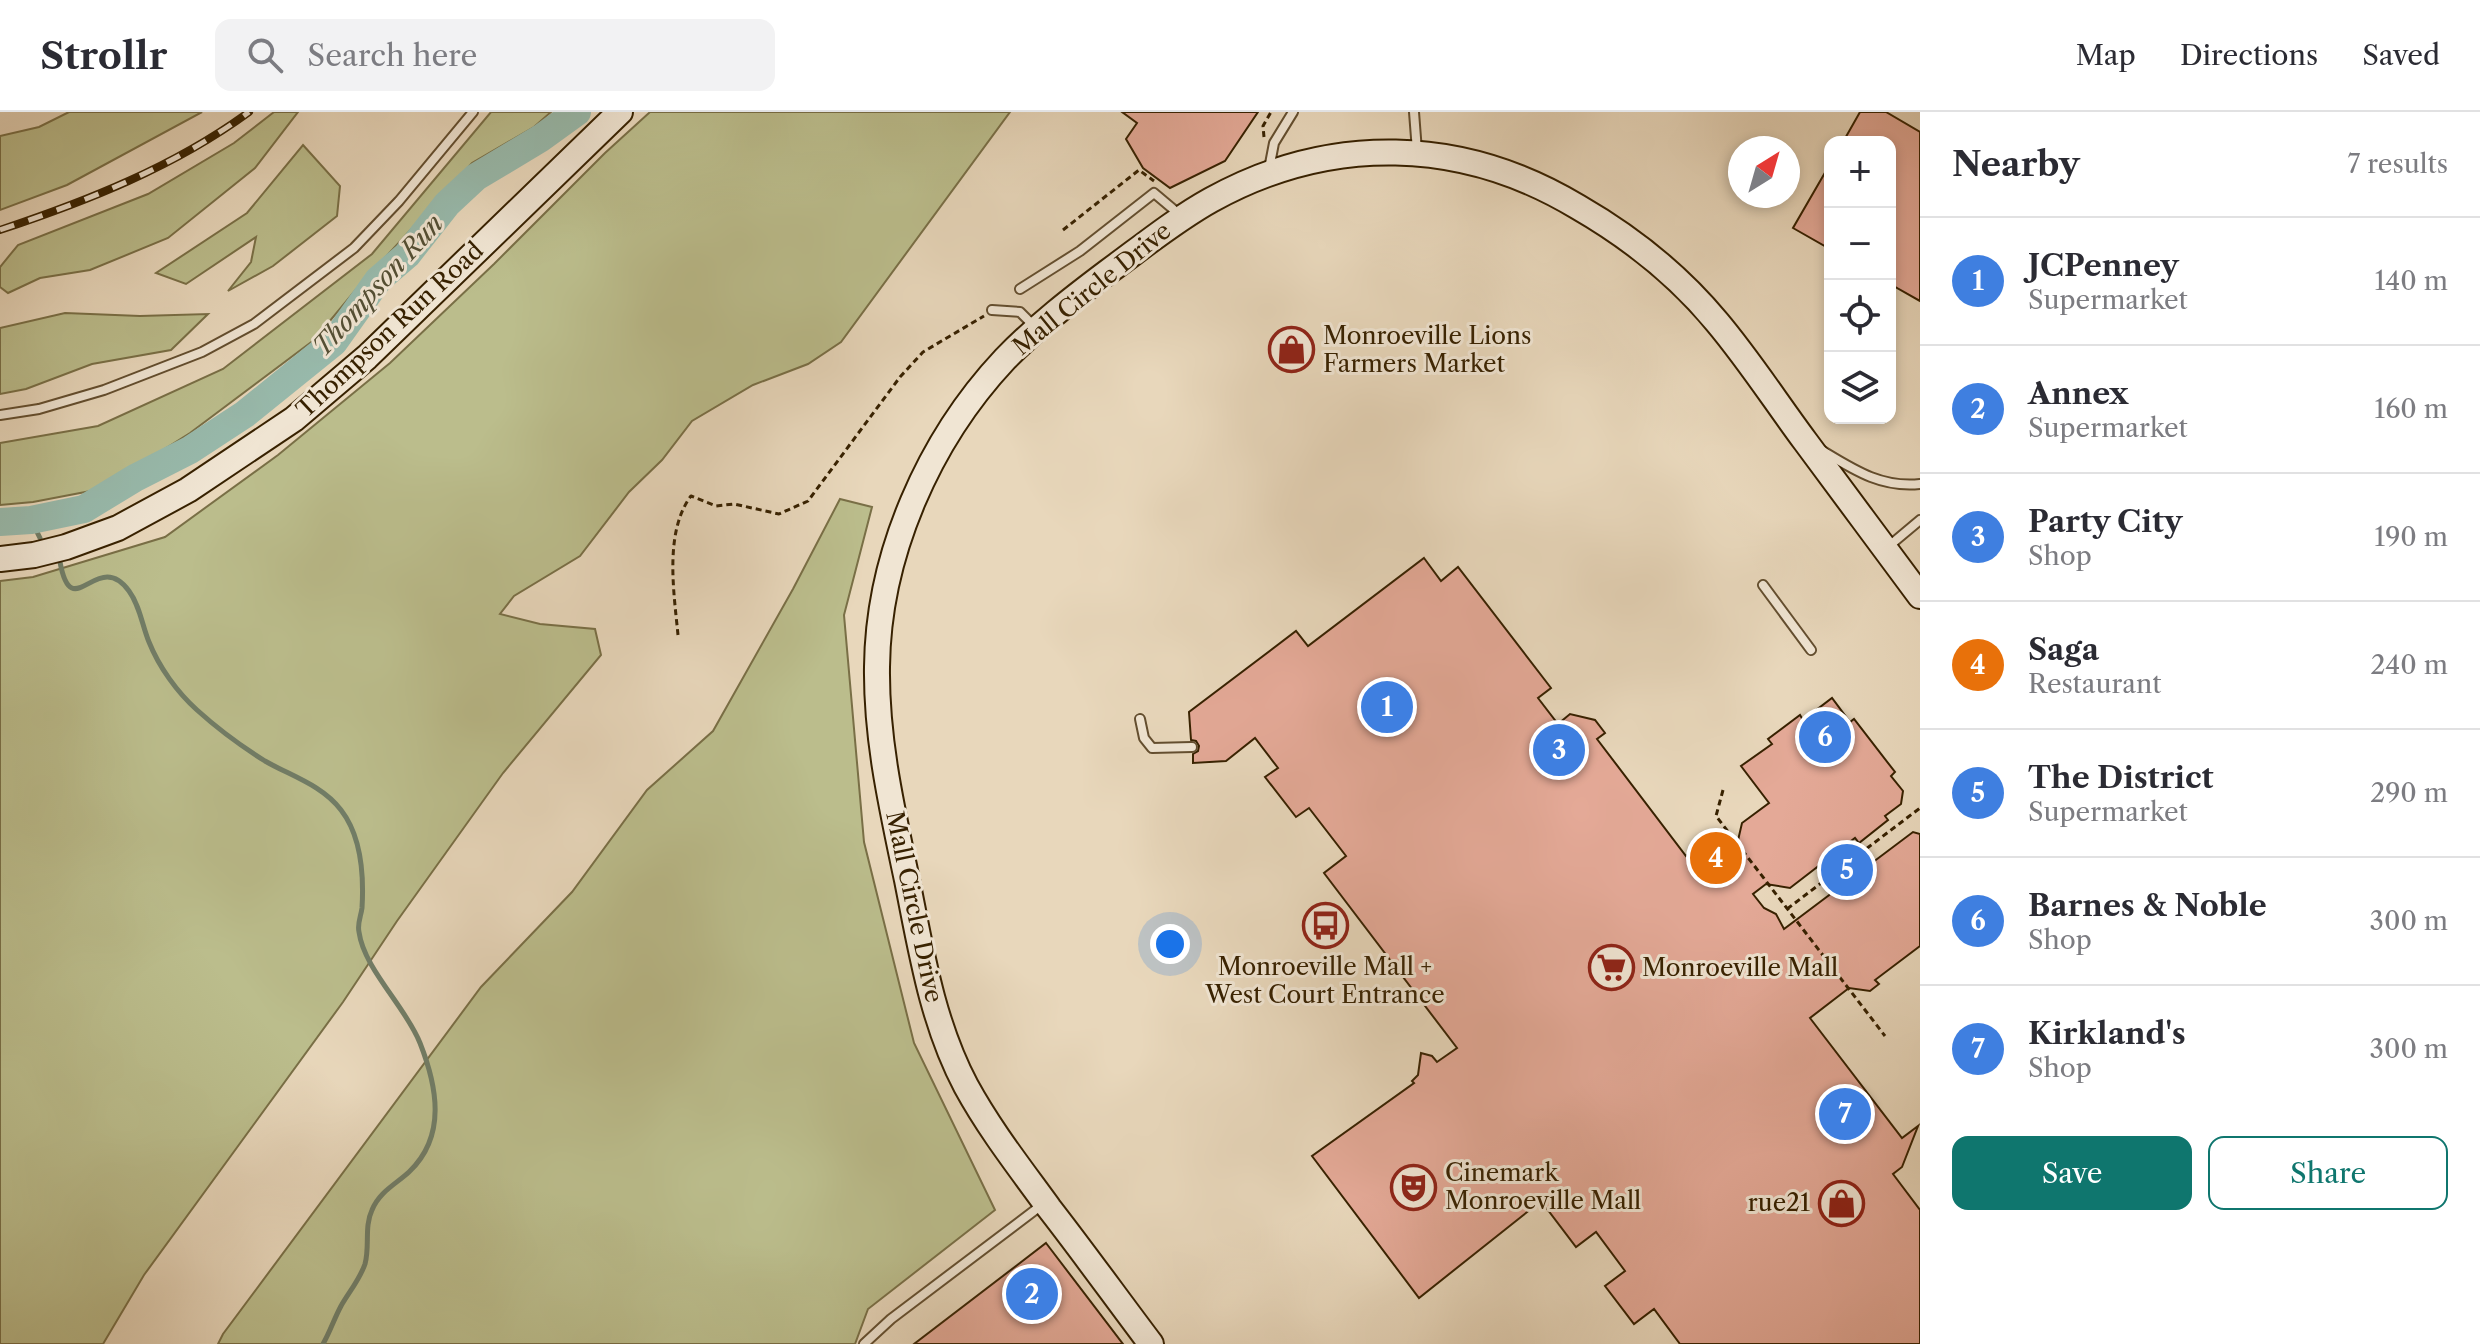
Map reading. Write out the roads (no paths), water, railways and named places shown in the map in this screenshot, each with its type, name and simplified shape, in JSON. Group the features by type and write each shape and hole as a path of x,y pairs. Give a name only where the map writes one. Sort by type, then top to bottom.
{"street":[{"name":"Thompson Run Road","path":"0,559 66,547 118,528 188,490 294,419 367,357 620,112"},
{"name":"Mall Circle Drive","path":"1151,1344 988,1125 954,1060 930,993 886,776 878,717 877,662 888,581 907,516 920,487 968,405 1005,360 1087,288 1214,198 1312,159 1363,152 1441,155 1533,183 1576,205 1636,245 1667,272 1714,318 1920,596"}],"lane":[{"path":"0,415 39,409 104,390 202,352 254,324 354,248 399,201 473,112"},
{"path":"1268,174 1274,143 1293,112"},
{"path":"1414,112 1416,153"},
{"path":"1020,289 1080,251 1154,193 1173,209 1180,220"},
{"path":"992,310 1020,312 1037,329"},
{"path":"1803,438 1857,472 1878,481 1920,484"},
{"path":"1885,549 1919,524"},
{"path":"1763,585 1811,650"},
{"path":"1140,719 1144,738 1152,748 1192,747"},
{"path":"864,1344 891,1319 1045,1202"}],"waterway":[{"name":"Thompson Run","path":"0,522 31,520 84,509 190,450 245,414 334,342 378,280 407,255 447,204 476,177 577,112"},
{"path":"31,520 40,538"},
{"path":"60,562 65,580 71,588 106,577 117,580 129,591 158,661 190,703 247,749 325,794 341,810 353,832 362,870 362,908 358,926 362,946 414,1029 431,1076 435,1110 434,1127 421,1158 383,1193 372,1210 365,1264 323,1344"}],"railway":[{"path":"0,230 129,181 191,150 249,112"}],"place":[{"name":"Monroeville Lions Farmers Market","path":"1292,350"},
{"name":"JCPenney","path":"1387,707"},
{"name":"Barnes & Noble","path":"1825,737"},
{"name":"Party City","path":"1559,750"},
{"name":"Saga","path":"1716,858"},
{"name":"The District","path":"1847,870"},
{"name":"Monroeville Mall + West Court Entrance","path":"1325,925"},
{"name":"Monroeville Mall","path":"1611,968"},
{"name":"Kirkland's","path":"1845,1114"},
{"name":"Cinemark Monroeville Mall","path":"1414,1187"},
{"name":"rue21","path":"1841,1203"},
{"name":"Annex","path":"1032,1294"}]}
